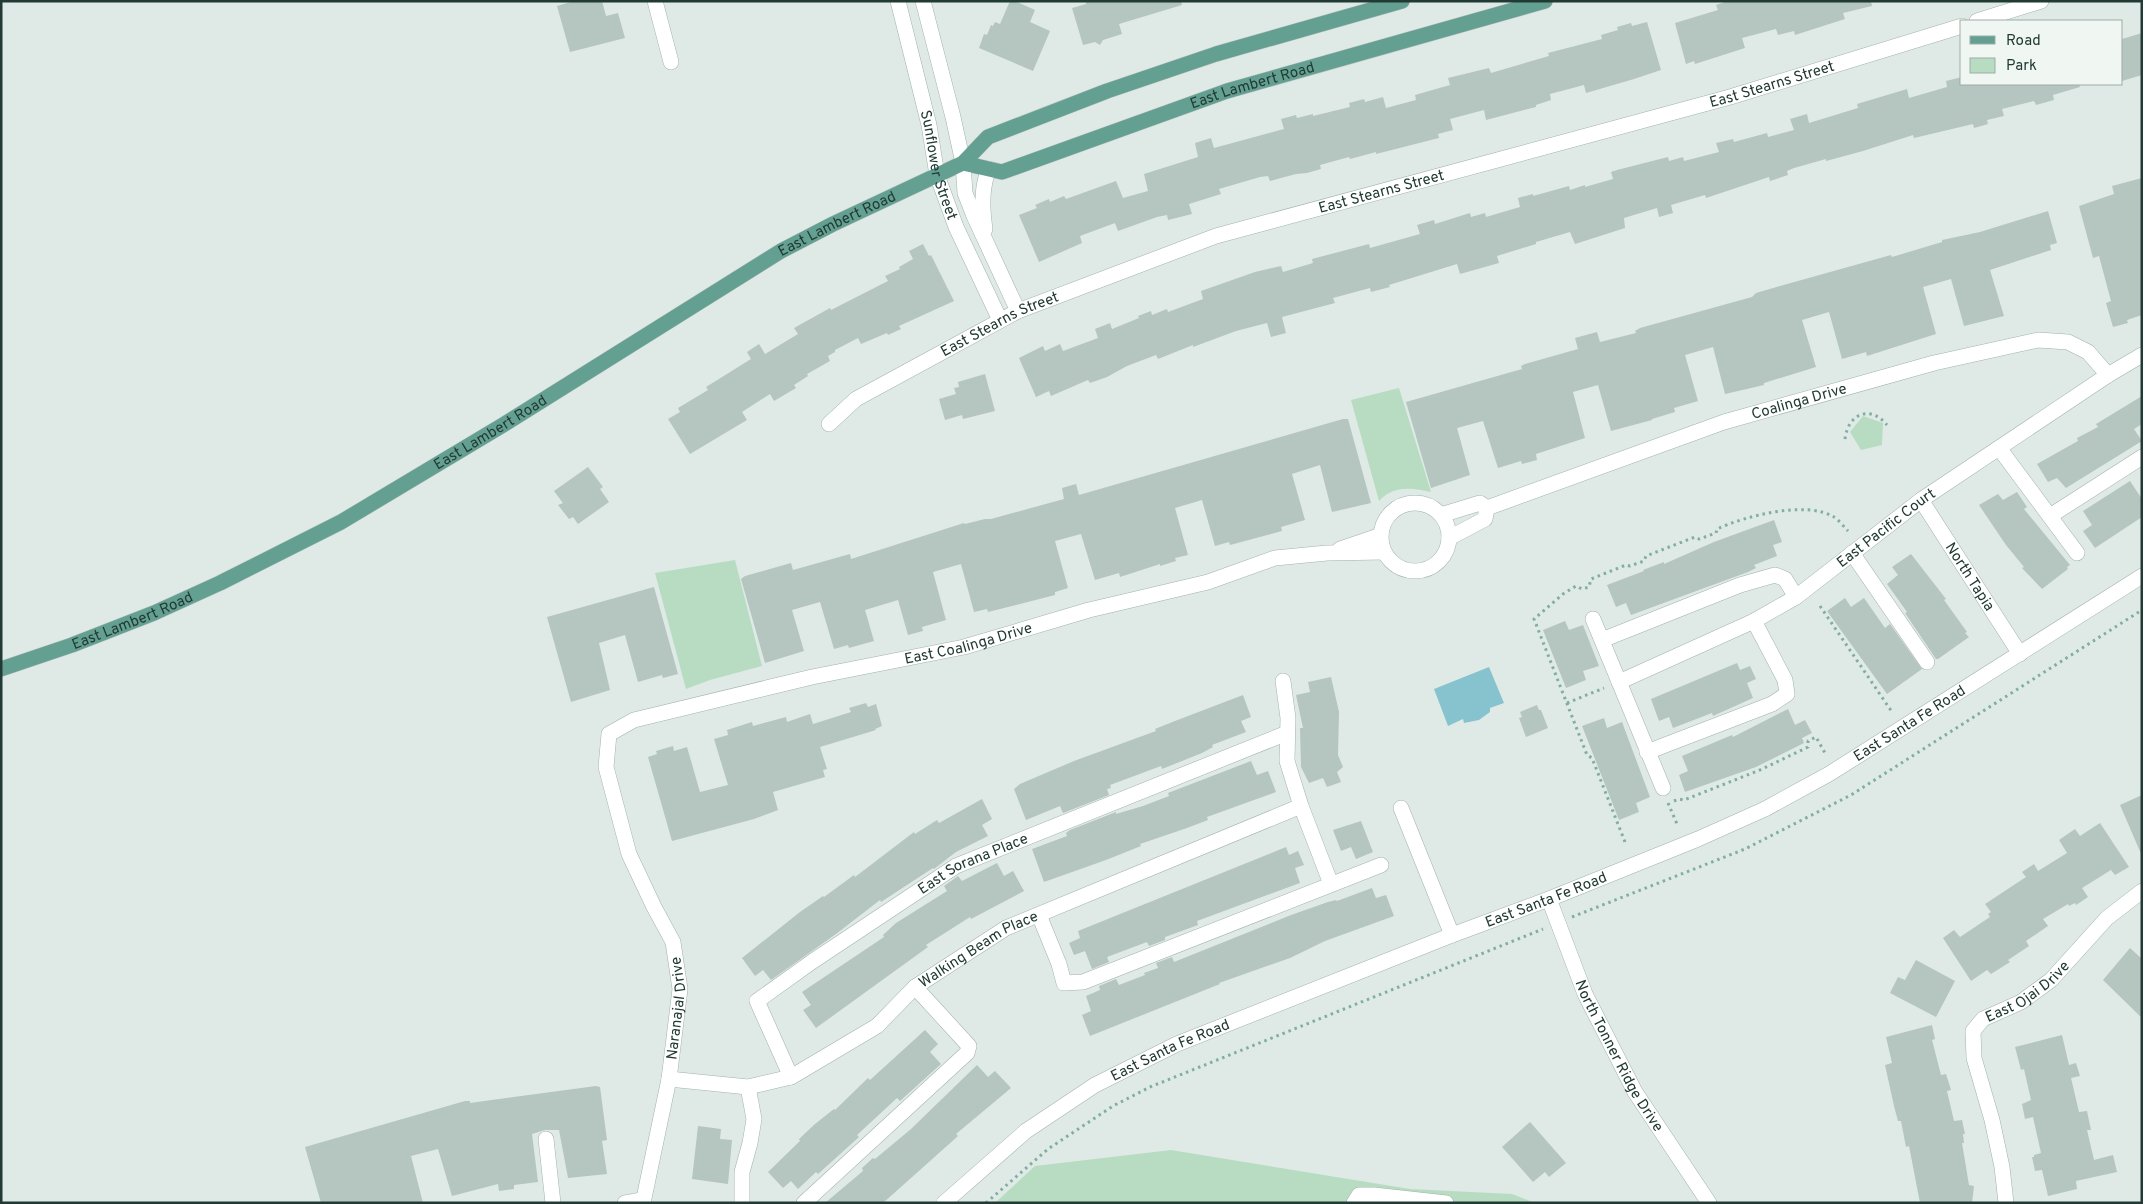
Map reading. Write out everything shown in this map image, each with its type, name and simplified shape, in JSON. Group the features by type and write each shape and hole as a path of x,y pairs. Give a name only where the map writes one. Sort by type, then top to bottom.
{"main road":[{"name":"East Lambert Road","path":"1,669 72,645 154,612 220,583 341,522 503,425 781,251 833,224 962,163 988,137 1108,91 1216,54 1402,1"},
{"name":"East Lambert Road","path":"962,163 1002,172 1227,91 1545,1"}],"street":[{"path":"656,1 671,62"},
{"name":"Sunflower Street","path":"898,1 929,125 937,175 956,227 1000,320"},
{"name":"Sunflower Street","path":"923,1 953,117 966,193 1018,311"},
{"path":"1980,20 2041,1"},
{"name":"East Stearns Street","path":"829,424 856,399 1018,311 1216,236 1730,97 1960,27"},
{"path":"986,242 982,205 985,178 989,169"},
{"name":"Coalinga Drive","path":"1441,515 1480,503 1487,508 1724,422 1934,363 2038,340 2068,342 2088,352 2108,375"},
{"name":"East Pacific Court","path":"1619,682 1754,621 1796,597 1921,500 2142,354"},
{"path":"2000,448 2077,553"},
{"path":"2050,516 2142,457"},
{"name":"North Tapia","path":"1921,500 2020,654"},
{"path":"1424,504 1441,515 1446,522 1449,538 1447,549 1441,559 1432,567 1422,571 1410,571 1400,568 1390,561 1384,552 1381,535 1388,516 1404,505 1424,504"},
{"path":"1449,538 1485,519 1487,508"},
{"path":"1327,553 1381,535"},
{"path":"1327,553 1384,552"},
{"name":"East Coalinga Drive","path":"609,734 634,720 812,677 964,647 1089,610 1208,582 1275,558 1327,553"},
{"path":"1852,553 1927,662"},
{"path":"1602,640 1740,585 1775,575 1785,579 1796,597"},
{"name":"East Santa Fe Road","path":"944,1203 1026,1131 1095,1085 1177,1044 1452,935 1549,899 1698,839 1765,809 1829,774 2142,576"},
{"path":"1593,619 1663,788"},
{"path":"1647,752 1772,704 1787,694 1785,680 1754,621"},
{"path":"1283,681 1288,718 1287,761 1301,806 1332,884"},
{"name":"East Sorana Place","path":"791,1077 757,1001 813,961 956,866 1287,733"},
{"name":"Naranajal Drive","path":"609,734 606,767 629,854 673,942 680,989 669,1079 643,1202"},
{"name":"Walking Beam Place","path":"669,1079 748,1087 791,1077 877,1026 915,987 1006,928 1301,806"},
{"path":"1401,808 1452,935"},
{"path":"1039,915 1059,964 1064,983 1083,982 1381,865"},
{"name":"East Ojai Drive","path":"2006,1203 2002,1168 1992,1120 1974,1058 1973,1031 1983,1020 2020,1002 2051,980 2107,918 2142,891"},
{"name":"North Tonner Ridge Drive","path":"1549,899 1585,994 1635,1092 1709,1203"},
{"path":"804,1203 967,1053 969,1046 915,987"},
{"path":"742,1203 742,1172 754,1119 748,1087"},
{"path":"546,1139 553,1203"},
{"path":"1354,1203 1359,1195 1374,1195 1446,1203"},
{"path":"625,1203 643,1202"}],"path":[{"path":"1845,439 1850,423 1865,414 1875,414 1887,425"},
{"path":"1820,606 1892,712"},
{"path":"1582,913 1745,849 1842,799 2142,610"},
{"path":"1567,703 1619,682"},
{"path":"1677,824 1669,805 1679,799 1684,800 1760,770 1808,747 1808,741 1816,737 1825,753"},
{"path":"1619,826 1625,842"},
{"path":"986,1203 1048,1149 1113,1106 1150,1087 1535,932"}],"green space":[{"path":"1399,388 1431,492 1417,489 1397,490 1379,501 1351,400"},
{"path":"1863,416 1883,423 1882,445 1861,450 1850,432"},
{"path":"735,560 762,666 710,680 686,689 655,573"},
{"path":"1171,1150 1410,1189 1512,1194 1535,1203 995,1203 1035,1166"}],"water":[{"path":"1489,667 1504,703 1490,708 1490,712 1479,720 1464,723 1463,719 1448,726 1434,689"}],"building":[{"path":"574,1 602,1 606,16 618,13 625,38 570,52 557,6"},
{"path":"1010,1 1015,1 1035,10 1030,22 1050,31 1033,71 979,48 984,34 987,35 991,25 993,26 995,22 1000,24"},
{"path":"1086,1 1181,1 1182,5 1119,24 1122,34 1103,40 1100,45 1095,42 1083,45 1072,8 1086,4"},
{"path":"1728,1 1871,1 1872,6 1843,13 1845,19 1795,35 1794,31 1778,35 1776,29 1742,38 1745,48 1695,64 1694,61 1686,64 1675,23 1718,10 1716,5"},
{"path":"1647,22 1661,70 1586,93 1584,85 1550,94 1551,100 1536,105 1536,107 1486,120 1484,110 1450,119 1453,130 1438,134 1439,138 1376,154 1376,152 1350,159 1349,157 1320,165 1321,169 1307,173 1270,181 1268,176 1260,177 1219,189 1221,194 1189,204 1192,214 1168,220 1167,215 1157,217 1118,231 1115,223 1080,236 1082,243 1039,262 1019,215 1037,208 1035,205 1049,199 1050,202 1064,196 1066,199 1116,181 1123,198 1148,191 1144,174 1198,157 1195,143 1211,138 1214,148 1284,129 1281,119 1296,115 1297,118 1313,114 1313,116 1350,107 1349,103 1364,99 1365,102 1383,97 1386,108 1416,100 1415,95 1450,85 1448,78 1489,68 1491,73 1549,56 1548,53 1602,39 1601,35 1618,30 1617,27 1631,23 1632,26"},
{"path":"2142,33 2142,75 2123,81 2123,39"},
{"path":"1960,78 1960,85 2079,85 2080,87 2053,95 2054,100 2036,105 2034,101 2002,109 2004,116 1987,120 1988,124 1974,128 1973,124 1914,138 1913,135 1863,151 1794,168 1787,171 1788,175 1770,181 1769,177 1706,198 1705,195 1671,205 1673,213 1659,217 1657,208 1624,218 1625,228 1575,244 1570,232 1497,256 1499,263 1460,274 1457,264 1389,285 1390,287 1371,292 1370,288 1333,298 1335,303 1282,317 1286,333 1271,337 1267,323 1236,331 1158,359 1156,355 1127,366 1107,377 1090,383 1088,380 1051,396 1049,391 1036,397 1019,358 1043,346 1045,351 1060,344 1063,351 1098,338 1095,329 1110,323 1112,329 1151,311 1152,315 1167,309 1168,312 1203,299 1201,291 1255,272 1281,266 1283,272 1313,263 1312,259 1369,244 1370,248 1420,234 1417,225 1434,220 1435,224 1470,213 1471,217 1485,213 1486,217 1520,207 1518,198 1569,186 1570,190 1585,185 1585,187 1613,179 1611,172 1668,157 1669,161 1683,157 1684,161 1719,152 1716,143 1733,139 1734,142 1767,133 1768,137 1794,130 1790,119 1807,114 1809,123 1858,108 1857,104 1907,89 1909,98 1947,87 1946,81"},
{"path":"2142,178 2142,315 2127,320 2128,323 2113,327 2106,303 2111,301 2099,256 2093,258 2079,206 2114,194 2112,186"},
{"path":"2048,211 2057,243 2050,245 2051,250 1990,270 2004,316 1964,326 1951,279 1923,287 1936,334 1867,356 1866,352 1842,359 1829,312 1802,320 1816,367 1764,383 1764,385 1725,394 1713,347 1685,355 1698,401 1674,408 1675,412 1652,420 1611,431 1598,385 1573,392 1585,438 1536,454 1537,460 1522,464 1521,461 1498,468 1483,421 1457,428 1470,475 1431,488 1406,402 1522,369 1521,366 1525,364 1578,349 1575,338 1597,332 1600,342 1636,333 1635,331 1640,328 1752,297 1756,293 1891,255 1892,257 1942,242 1942,240 1980,232"},
{"path":"923,244 929,256 931,255 954,301 899,326 901,329 888,335 887,333 861,344 858,338 835,350 835,352 828,356 830,361 807,374 808,376 794,385 796,388 774,401 770,394 742,412 747,420 690,454 668,419 680,412 678,408 708,390 706,387 751,359 747,352 759,344 765,354 798,334 794,328 830,308 831,310 888,281 885,276 900,269 899,267 913,259 909,251"},
{"path":"985,374 995,411 963,419 962,415 945,420 939,399 956,394 954,388 959,387 958,382"},
{"path":"2142,396 2142,424 2134,429 2142,441 2066,488 2057,478 2048,482 2037,464 2078,441 2077,438 2098,427 2096,424"},
{"path":"1348,419 1371,503 1332,512 1320,465 1292,474 1305,520 1281,527 1282,531 1230,545 1229,542 1215,546 1202,500 1175,508 1188,555 1175,558 1176,561 1160,566 1160,564 1120,577 1119,573 1095,580 1081,534 1055,541 1068,588 1055,592 1055,595 988,612 987,609 974,612 961,564 933,572 946,620 922,627 923,631 908,635 898,600 865,610 874,641 849,648 848,645 834,649 820,602 792,610 804,651 765,663 741,579 745,576 791,563 793,570 850,554 851,559 964,523 991,519 1064,499 1062,488 1076,484 1079,495"},
{"path":"588,467 603,487 600,489 609,502 578,524 573,517 569,519 558,505 563,503 554,491"},
{"path":"2130,481 2142,499 2142,517 2095,548 2083,531 2092,525 2083,511"},
{"path":"2017,492 2027,507 2024,509 2070,565 2067,567 2068,569 2042,589 2022,568 2024,567 2006,545 1979,505 1998,494 2003,500"},
{"path":"1774,520 1782,542 1773,545 1777,556 1754,565 1756,568 1631,615 1626,603 1616,607 1607,585"},
{"path":"1911,554 1946,599 1944,600 1969,637 1938,659 1936,659 1887,584 1898,575 1892,567"},
{"path":"654,587 678,674 663,678 662,675 638,682 625,635 599,643 610,690 571,702 547,617"},
{"path":"1845,598 1851,607 1864,598 1885,628 1890,624 1922,669 1887,694 1827,611"},
{"path":"1565,621 1569,630 1583,625 1599,666 1583,671 1586,680 1566,688 1543,630"},
{"path":"1737,663 1740,670 1750,666 1756,679 1747,683 1753,698 1713,716 1712,713 1673,728 1669,717 1659,721 1651,699"},
{"path":"1331,677 1339,712 1338,755 1343,767 1337,772 1341,782 1327,787 1323,778 1309,783 1301,767 1300,728 1303,728 1296,695 1310,692 1308,682"},
{"path":"1243,695 1251,717 1241,721 1246,732 1212,745 1213,747 1202,753 1162,769 1161,766 1110,785 1111,788 1107,789 1109,795 1063,813 1060,806 1026,820 1014,789 1020,784"},
{"path":"866,703 868,707 876,704 882,726 876,730 820,747 827,769 823,770 825,777 773,792 778,810 754,819 672,841 648,757 657,754 656,751 673,746 674,751 687,747 700,792 728,785 714,739 728,735 727,730 752,722 753,726 786,717 787,722 810,714 813,724 851,712 849,708"},
{"path":"1537,705 1548,728 1526,737 1519,718 1522,717 1520,712"},
{"path":"1788,709 1795,725 1805,720 1812,733 1802,738 1804,743 1756,767 1685,792 1679,775 1688,771 1682,756 1732,735 1733,737"},
{"path":"1604,718 1607,728 1622,722 1650,797 1636,803 1639,812 1619,820 1582,726"},
{"path":"1251,761 1257,775 1268,771 1276,792 1207,817 1208,820 1140,844 1141,846 1106,860 1044,882 1032,849 1067,836 1066,833 1070,830 1116,812 1116,814 1143,806 1169,796 1168,793"},
{"path":"2142,795 2142,856 2120,805"},
{"path":"982,799 992,819 982,825 988,836 956,852 934,869 881,902 880,900 771,980 763,970 755,976 742,958 800,912 854,875 855,877 914,832 915,834 937,820 939,823"},
{"path":"1361,821 1373,852 1356,859 1351,847 1341,851 1333,830"},
{"path":"2100,823 2129,867 2115,875 2111,870 2082,888 2088,897 2076,905 2075,903 2069,906 2068,904 2043,919 2048,926 2026,941 2029,946 2008,960 2010,962 1991,974 1987,970 1971,981 1943,938 1954,930 1960,937 1990,917 1988,914 1991,912 1985,904 2026,877 2022,872 2034,864 2038,871 2067,853 2059,840 2075,829 2080,836"},
{"path":"1286,847 1289,855 1298,851 1304,865 1295,868 1300,883 1197,921 1198,925 1165,937 1165,940 1149,946 1147,942 1107,957 1109,962 1092,969 1085,951 1074,955 1069,943 1080,938 1078,931"},
{"path":"997,863 1004,876 1013,871 1024,891 971,919 970,917 926,945 928,947 816,1028 803,1010 811,1005 802,992 884,937 883,935 896,923 947,891 944,886 958,876 962,881"},
{"path":"1372,888 1376,898 1386,895 1394,916 1325,941 1290,958 1219,983 1090,1036 1082,1015 1091,1011 1086,996 1100,990 1099,986 1116,979 1119,985 1158,968 1156,963 1172,957 1174,962 1291,915"},
{"path":"2130,948 2142,959 2142,1018 2103,980"},
{"path":"1916,960 1955,981 1936,1017 1890,993 1898,977 1905,980"},
{"path":"1932,1025 1935,1039 1932,1040 1941,1075 1946,1074 1951,1090 1947,1091 1954,1121 1962,1120 1965,1134 1963,1134 1964,1143 1962,1143 1969,1185 1974,1186 1972,1203 1920,1203 1909,1146 1906,1147 1901,1121 1898,1121 1894,1106 1885,1065 1892,1063 1886,1037"},
{"path":"925,1030 938,1044 930,1052 941,1064 900,1101 897,1098 857,1135 859,1137 818,1174 816,1172 798,1189 791,1181 783,1188 768,1172 815,1124 835,1110 868,1078 870,1080"},
{"path":"2062,1035 2069,1065 2076,1063 2080,1076 2071,1078 2079,1112 2087,1111 2091,1130 2087,1130 2094,1160 2113,1155 2117,1172 2076,1181 2077,1189 2048,1196 2042,1170 2035,1171 2032,1157 2041,1153 2033,1117 2025,1119 2022,1104 2031,1100 2024,1069 2021,1070 2015,1047"},
{"path":"977,1065 988,1077 995,1071 1011,1088 956,1134 958,1136 883,1203 825,1203 863,1171 862,1168 873,1158 875,1159 911,1129"},
{"path":"600,1087 607,1140 602,1141 607,1174 568,1178 559,1130 545,1130 532,1134 538,1182 514,1185 514,1189 499,1191 498,1184 452,1196 438,1149 411,1156 423,1203 321,1203 305,1147 465,1101 470,1101 470,1103"},
{"path":"1530,1122 1566,1163 1549,1177 1545,1172 1533,1182 1502,1147"},
{"path":"698,1126 721,1129 720,1139 732,1140 728,1184 692,1179"}]}
